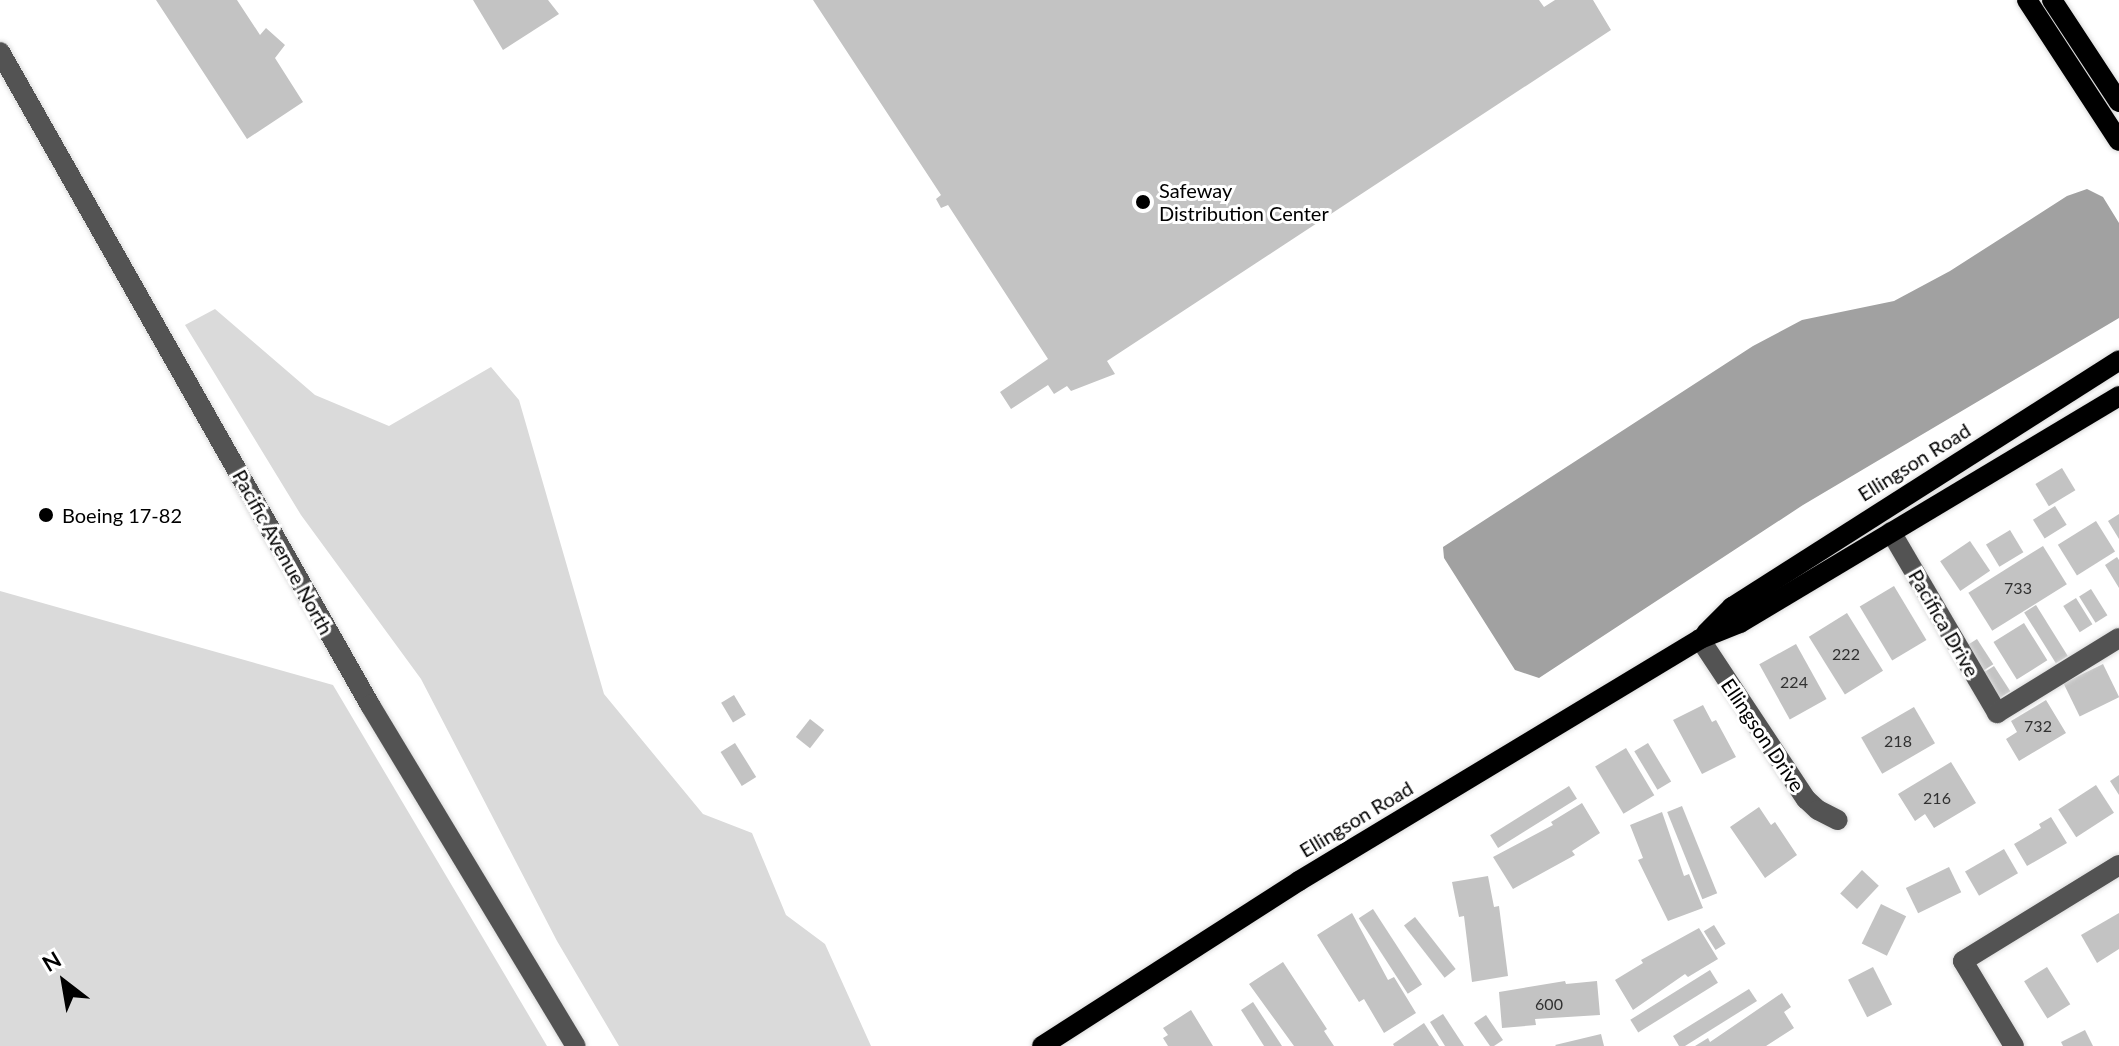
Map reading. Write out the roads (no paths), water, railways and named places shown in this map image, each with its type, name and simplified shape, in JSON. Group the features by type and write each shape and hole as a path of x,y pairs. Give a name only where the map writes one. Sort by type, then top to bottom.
{"main road":[{"path":"2027,0 2119,141"},
{"path":"2052,0 2119,102"},
{"name":"Ellingson Road","path":"1700,639 1732,607 2119,360"},
{"name":"Ellingson Road","path":"1042,1046 1299,881 1700,639 1740,623 2119,396"}],"street":[{"name":"Pacific Avenue North","path":"0,52 370,705 576,1046"},
{"name":"Pacifica Drive","path":"1891,532 1997,713 2119,638"},
{"name":"Ellingson Drive","path":"1700,639 1806,799 1818,810 1838,820"},
{"path":"2014,1046 1963,961 2119,865"}],"place":[{"name":"Safeway Distribution Center","path":"1143,202"},
{"name":"Boeing 17-82","path":"46,515"}]}
